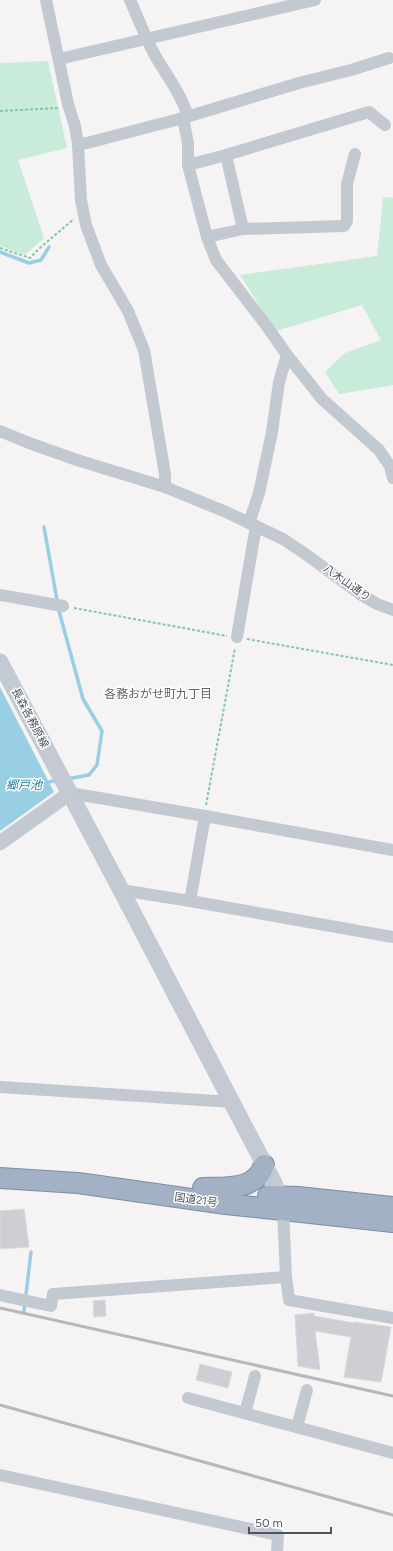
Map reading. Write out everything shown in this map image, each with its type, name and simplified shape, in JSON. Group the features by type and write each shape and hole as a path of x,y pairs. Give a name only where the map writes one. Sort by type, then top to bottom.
{"highway":[{"path":"203,1188 240,1186 252,1182 262,1171 264,1165"},
{"name":"国道21号","path":"0,1166 101,1174 203,1188 281,1204 393,1222"},
{"name":"国道21号","path":"0,1178 78,1183 226,1204 281,1204 298,1197 393,1207"}],"main road":[{"name":"長森各務原線","path":"0,662 232,1102 264,1165 281,1204"}],"street":[{"path":"46,0 69,108 75,126 78,144 81,200 86,225 101,265 128,311 144,350 165,474 165,487"},
{"path":"130,0 157,58 177,90 186,117 188,165 207,237 216,260 287,355 322,398 378,450 390,466 393,478"},
{"path":"59,59 314,0"},
{"path":"78,144 186,117 389,58"},
{"path":"188,165 369,112 385,125"},
{"path":"207,237 243,229 344,226 347,221 347,184 355,154"},
{"path":"226,155 243,229"},
{"path":"237,637 253,525 272,432 279,382 287,355"},
{"path":"2,431 77,460 165,487 253,525"},
{"name":"八木山通り","path":"253,525 284,539 360,594 377,604 393,610"},
{"path":"0,595 58,605"},
{"path":"0,843 65,784 205,816 393,850"},
{"path":"190,901 205,816"},
{"path":"121,890 393,937"},
{"path":"0,1087 232,1102"},
{"path":"281,1204 289,1300 393,1318"},
{"path":"0,1295 51,1306 53,1294 286,1277"},
{"path":"245,1413 255,1376"},
{"path":"297,1427 307,1390"},
{"path":"188,1398 393,1453"},
{"path":"0,1475 278,1535 277,1551"}],"path":[{"path":"0,111 69,108"},
{"path":"0,248 30,258 42,245 58,233 83,209"},
{"path":"205,816 237,637"}],"green space":[{"path":"48,61 67,148 18,160 44,238 25,255 0,246 0,63"},
{"path":"383,197 393,198 393,385 339,394 325,372 345,353 381,340 362,305 276,331 240,275 377,256"}],"water":[{"name":"郷戸池","path":"0,687 54,792 0,831"}],"building":[{"path":"24,1209 29,1247 0,1249 0,1211"},
{"path":"105,1300 106,1316 94,1317 93,1301"},
{"path":"314,1313 314,1316 354,1323 391,1327 381,1382 344,1377 351,1337 315,1331 320,1370 298,1366 295,1315"},
{"path":"200,1364 232,1372 228,1388 196,1380"}],"waterway":[{"path":"0,252 29,263 41,260 49,247"},
{"path":"44,527 59,611 83,699 102,731 97,765 89,775 67,779"},
{"path":"49,782 57,780"},
{"path":"24,1311 31,1252"}],"railway":[{"path":"0,1308 393,1396"},
{"path":"0,1405 393,1515"}],"district":[{"name":"各務おがせ町九丁目","path":"158,694"}]}
